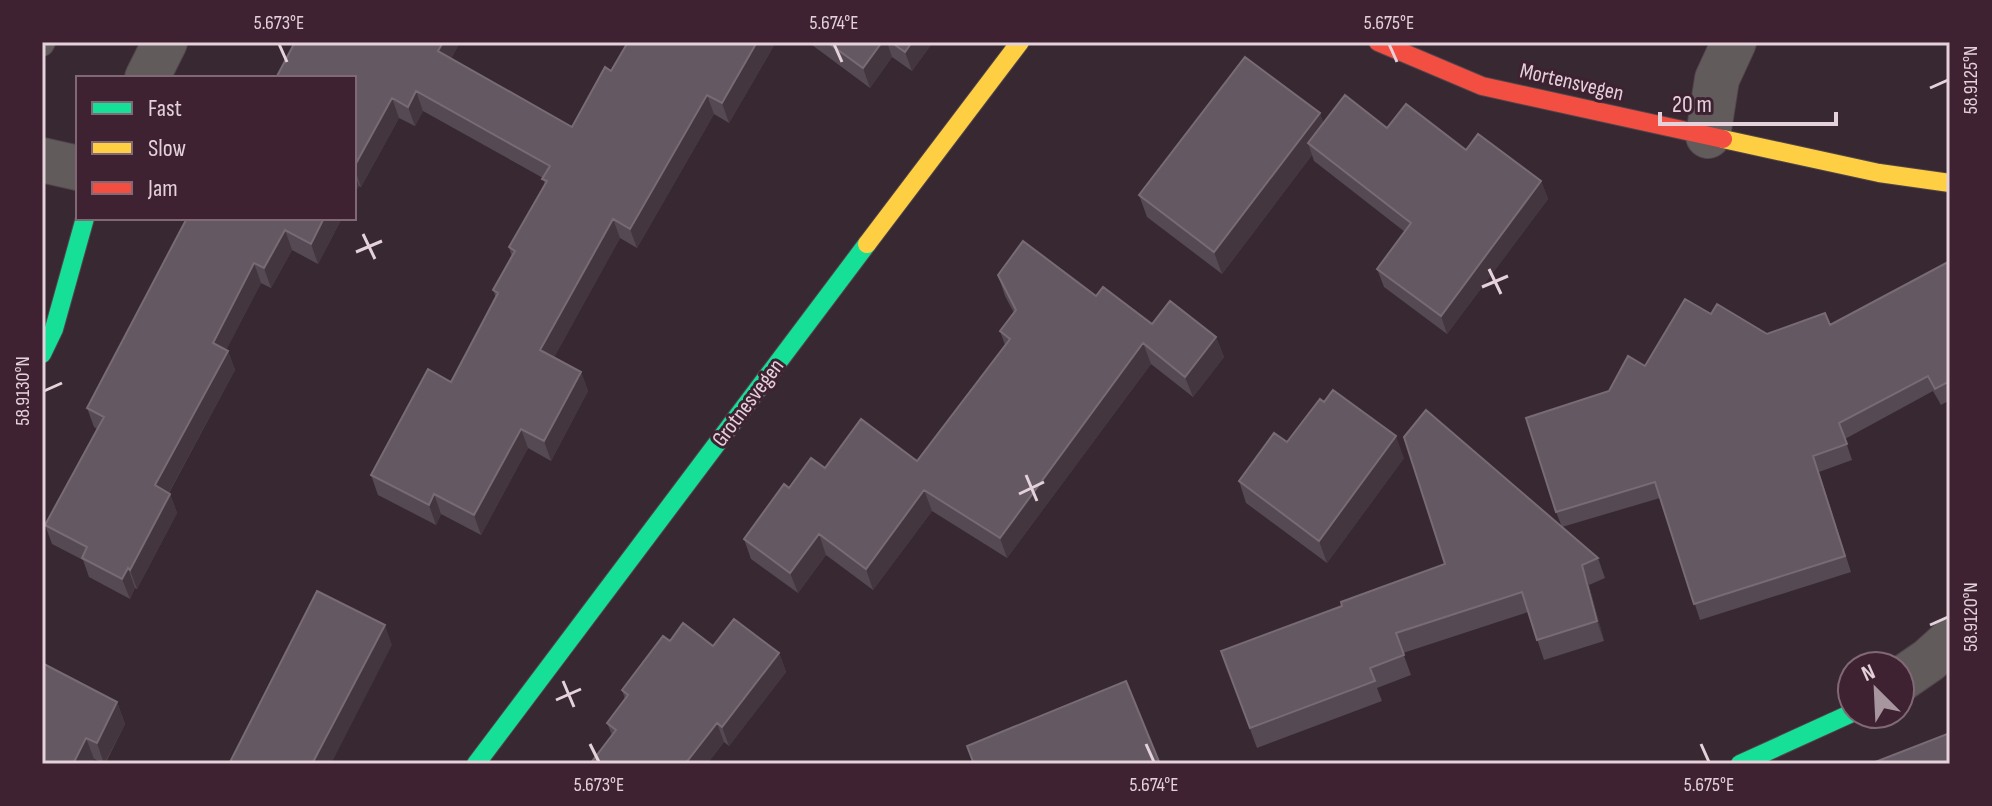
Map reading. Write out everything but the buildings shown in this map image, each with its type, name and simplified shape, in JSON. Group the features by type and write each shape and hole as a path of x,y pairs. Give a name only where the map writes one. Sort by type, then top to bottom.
{"street":[{"path":"148,76 165,42"},
{"name":"Grotnesvegen","path":"476,764 1020,42"},
{"name":"Mortensvegen","path":"1378,42 1482,86 1879,173 1950,183"},
{"path":"1708,136 1717,79 1734,42"},
{"path":"42,160 76,168"},
{"path":"42,354 54,329 84,220"},
{"path":"1916,669 1950,641"},
{"path":"1740,764 1836,720"}],"traffic: fast":[{"path":"42,354 54,329 84,220"},
{"path":"476,764 867,244"},
{"path":"1740,764 1836,720"}],"traffic: slow":[{"path":"867,244 1020,42"},
{"path":"1723,139 1879,173 1950,183"}],"traffic: jam":[{"path":"1378,42 1482,86 1723,139"}]}
